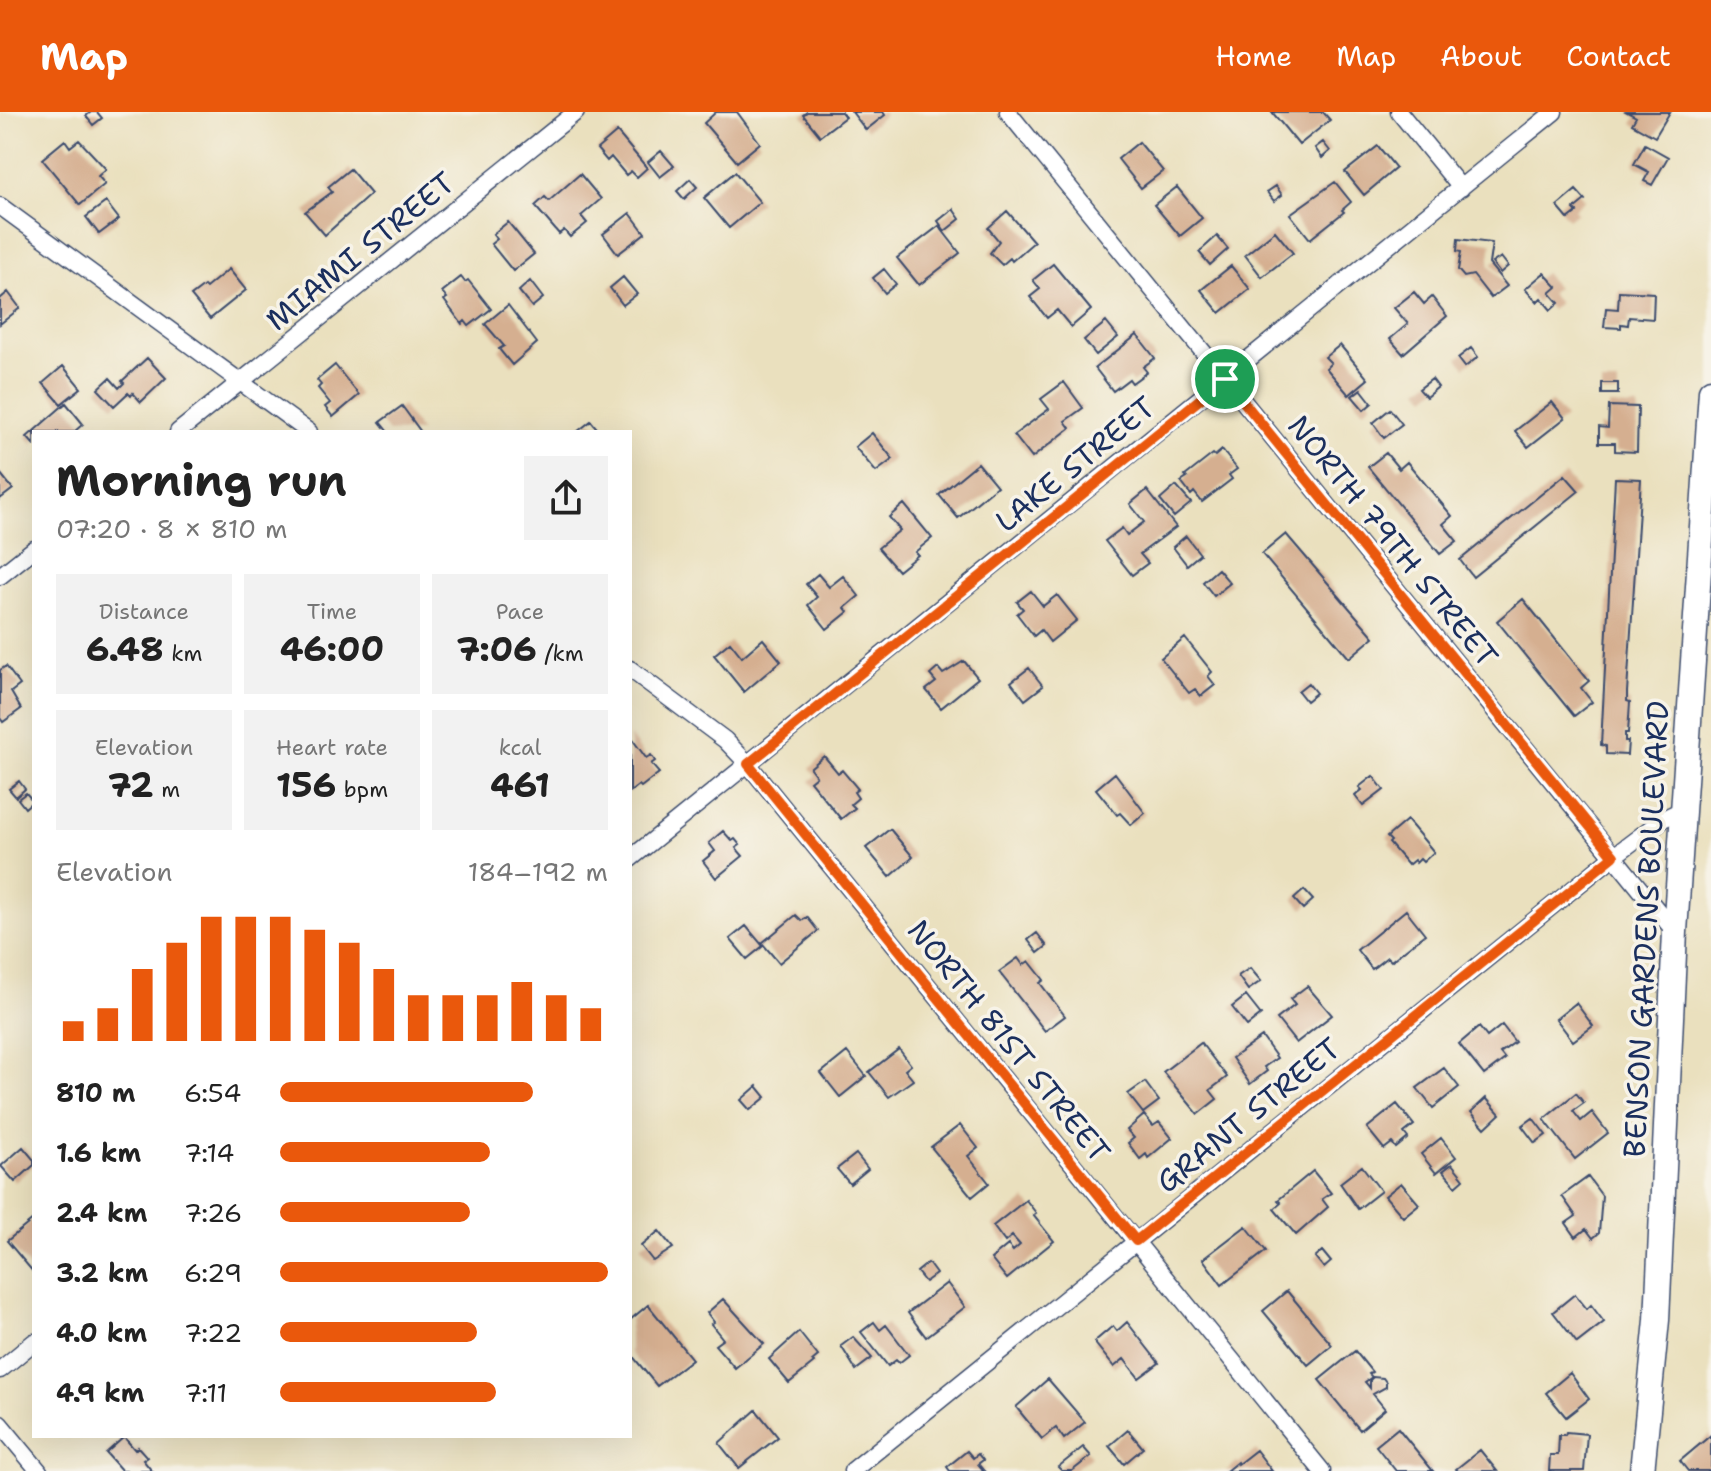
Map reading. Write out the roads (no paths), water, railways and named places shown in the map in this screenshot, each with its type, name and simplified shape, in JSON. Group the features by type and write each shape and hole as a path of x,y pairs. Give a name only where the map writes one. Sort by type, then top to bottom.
{"street":[{"name":"MIAMI STREET","path":"180,430 576,112"},
{"name":"NORTH 79TH STREET","path":"1008,112 1675,932"},
{"path":"1399,112 1461,188"},
{"name":"LAKE STREET","path":"632,857 1554,112"},
{"path":"0,206 306,430"},
{"name":"BENSON GARDENS BOULEVARD","path":"1642,1471 1657,1320 1675,932 1711,391"},
{"path":"0,576 32,551"},
{"name":"NORTH 81ST STREET","path":"632,670 725,740 748,764 1322,1471"},
{"name":"GRANT STREET","path":"852,1471 1614,856 1663,819 1684,809"},
{"path":"0,1370 32,1344"},
{"path":"0,1424 39,1471"}]}
